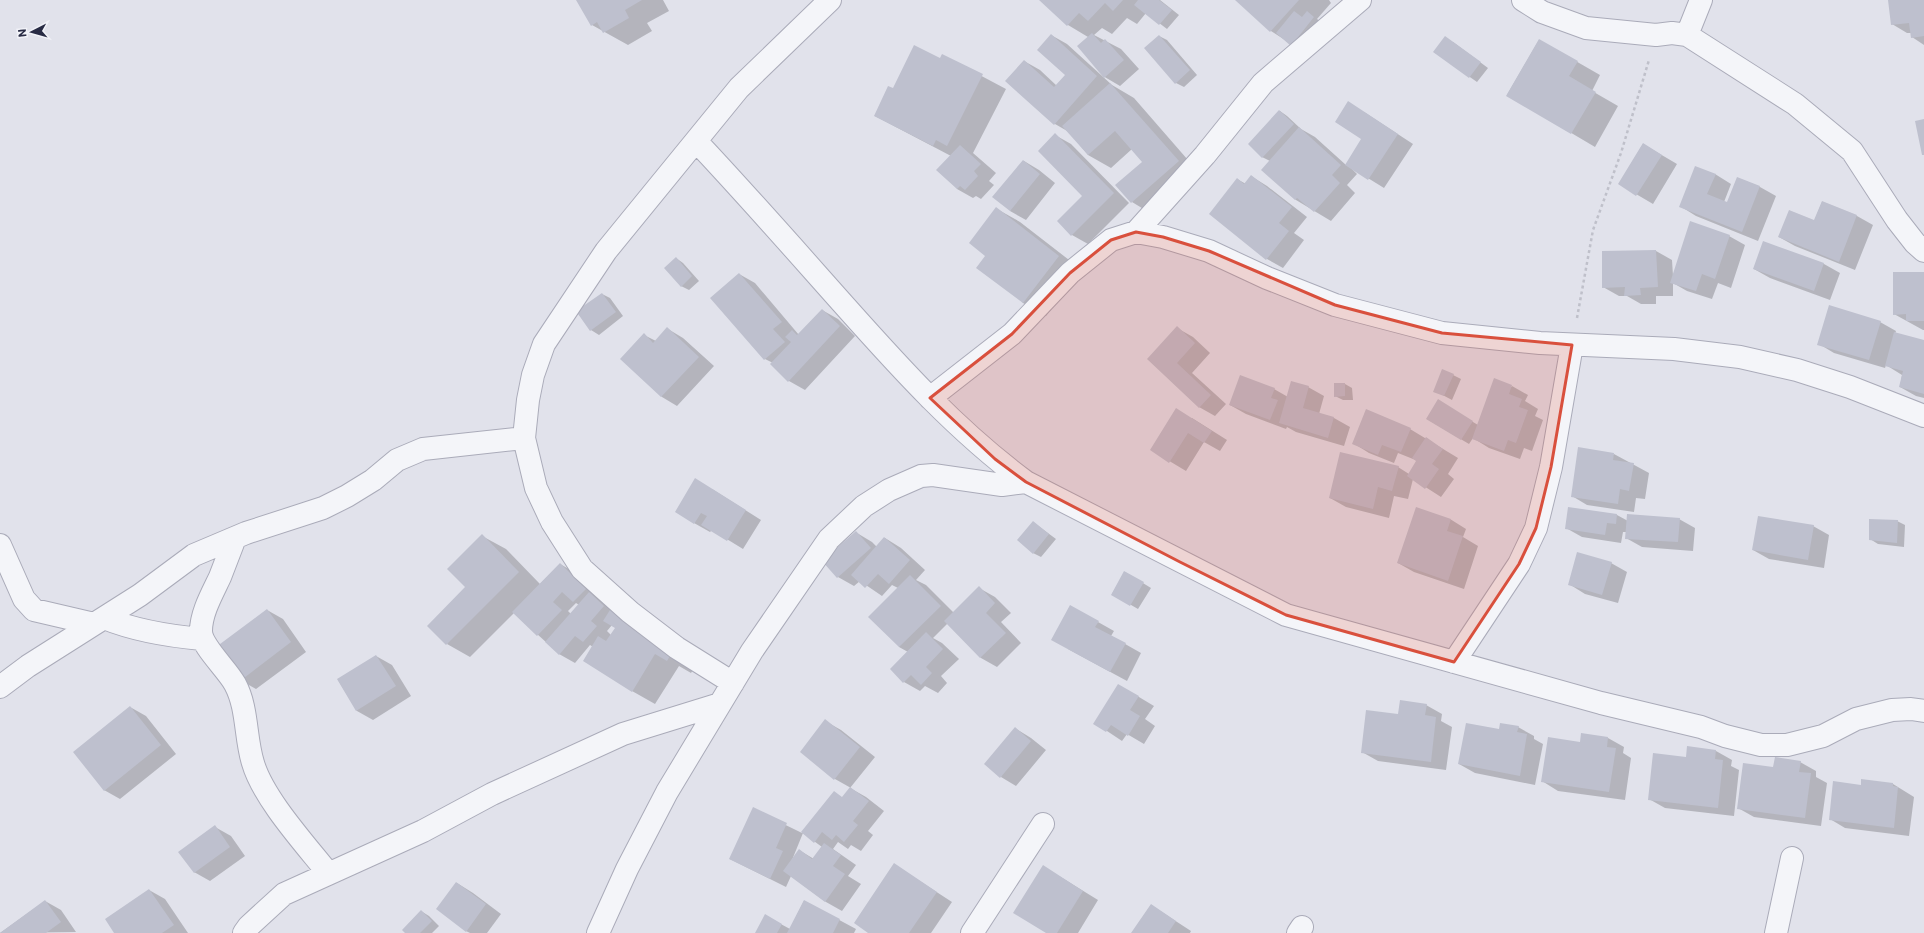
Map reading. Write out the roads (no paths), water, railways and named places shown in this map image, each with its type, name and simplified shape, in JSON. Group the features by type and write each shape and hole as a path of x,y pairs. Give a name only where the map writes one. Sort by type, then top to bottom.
{"street":[{"path":"1136,232 1205,155 1263,83 1360,0"},
{"path":"1523,0 1542,12 1586,28 1656,35 1687,35 1796,104 1852,151 1897,220 1914,243 1924,251"},
{"path":"1687,35 1701,0"},
{"path":"733,683 677,648 630,612 582,569 552,522 536,488 524,438 532,375 544,344 606,251 739,88 818,4"},
{"path":"696,141 740,188 912,381 995,459 1026,482 1286,615 1601,703 1701,727 1725,736 1761,744 1787,745 1823,736 1856,719 1892,710 1911,709 1924,711"},
{"path":"930,398 1012,334 1070,273 1111,240 1136,232 1163,236 1209,251 1267,278 1335,306 1442,333 1540,344 1674,349 1740,357 1797,370 1835,382 1924,416"},
{"path":"1454,662 1519,564 1536,528 1551,467 1572,344"},
{"path":"0,687 28,666 140,595 194,555 235,538 323,508 347,496 373,480 397,460 423,449 524,438"},
{"path":"598,933 627,869 667,792 752,652 829,539 864,506 889,490 927,475 950,476 1002,485 1026,482"},
{"path":"235,538 201,624 202,639 206,647 216,657 235,684 246,723 252,762 258,778 293,828 328,872"},
{"path":"0,545 19,589 34,610 99,621 172,636 202,639"},
{"path":"244,933 249,926 284,894 328,872 423,831 492,794 623,734 720,704"},
{"path":"972,933 1043,824"},
{"path":"1776,933 1792,858"}]}
